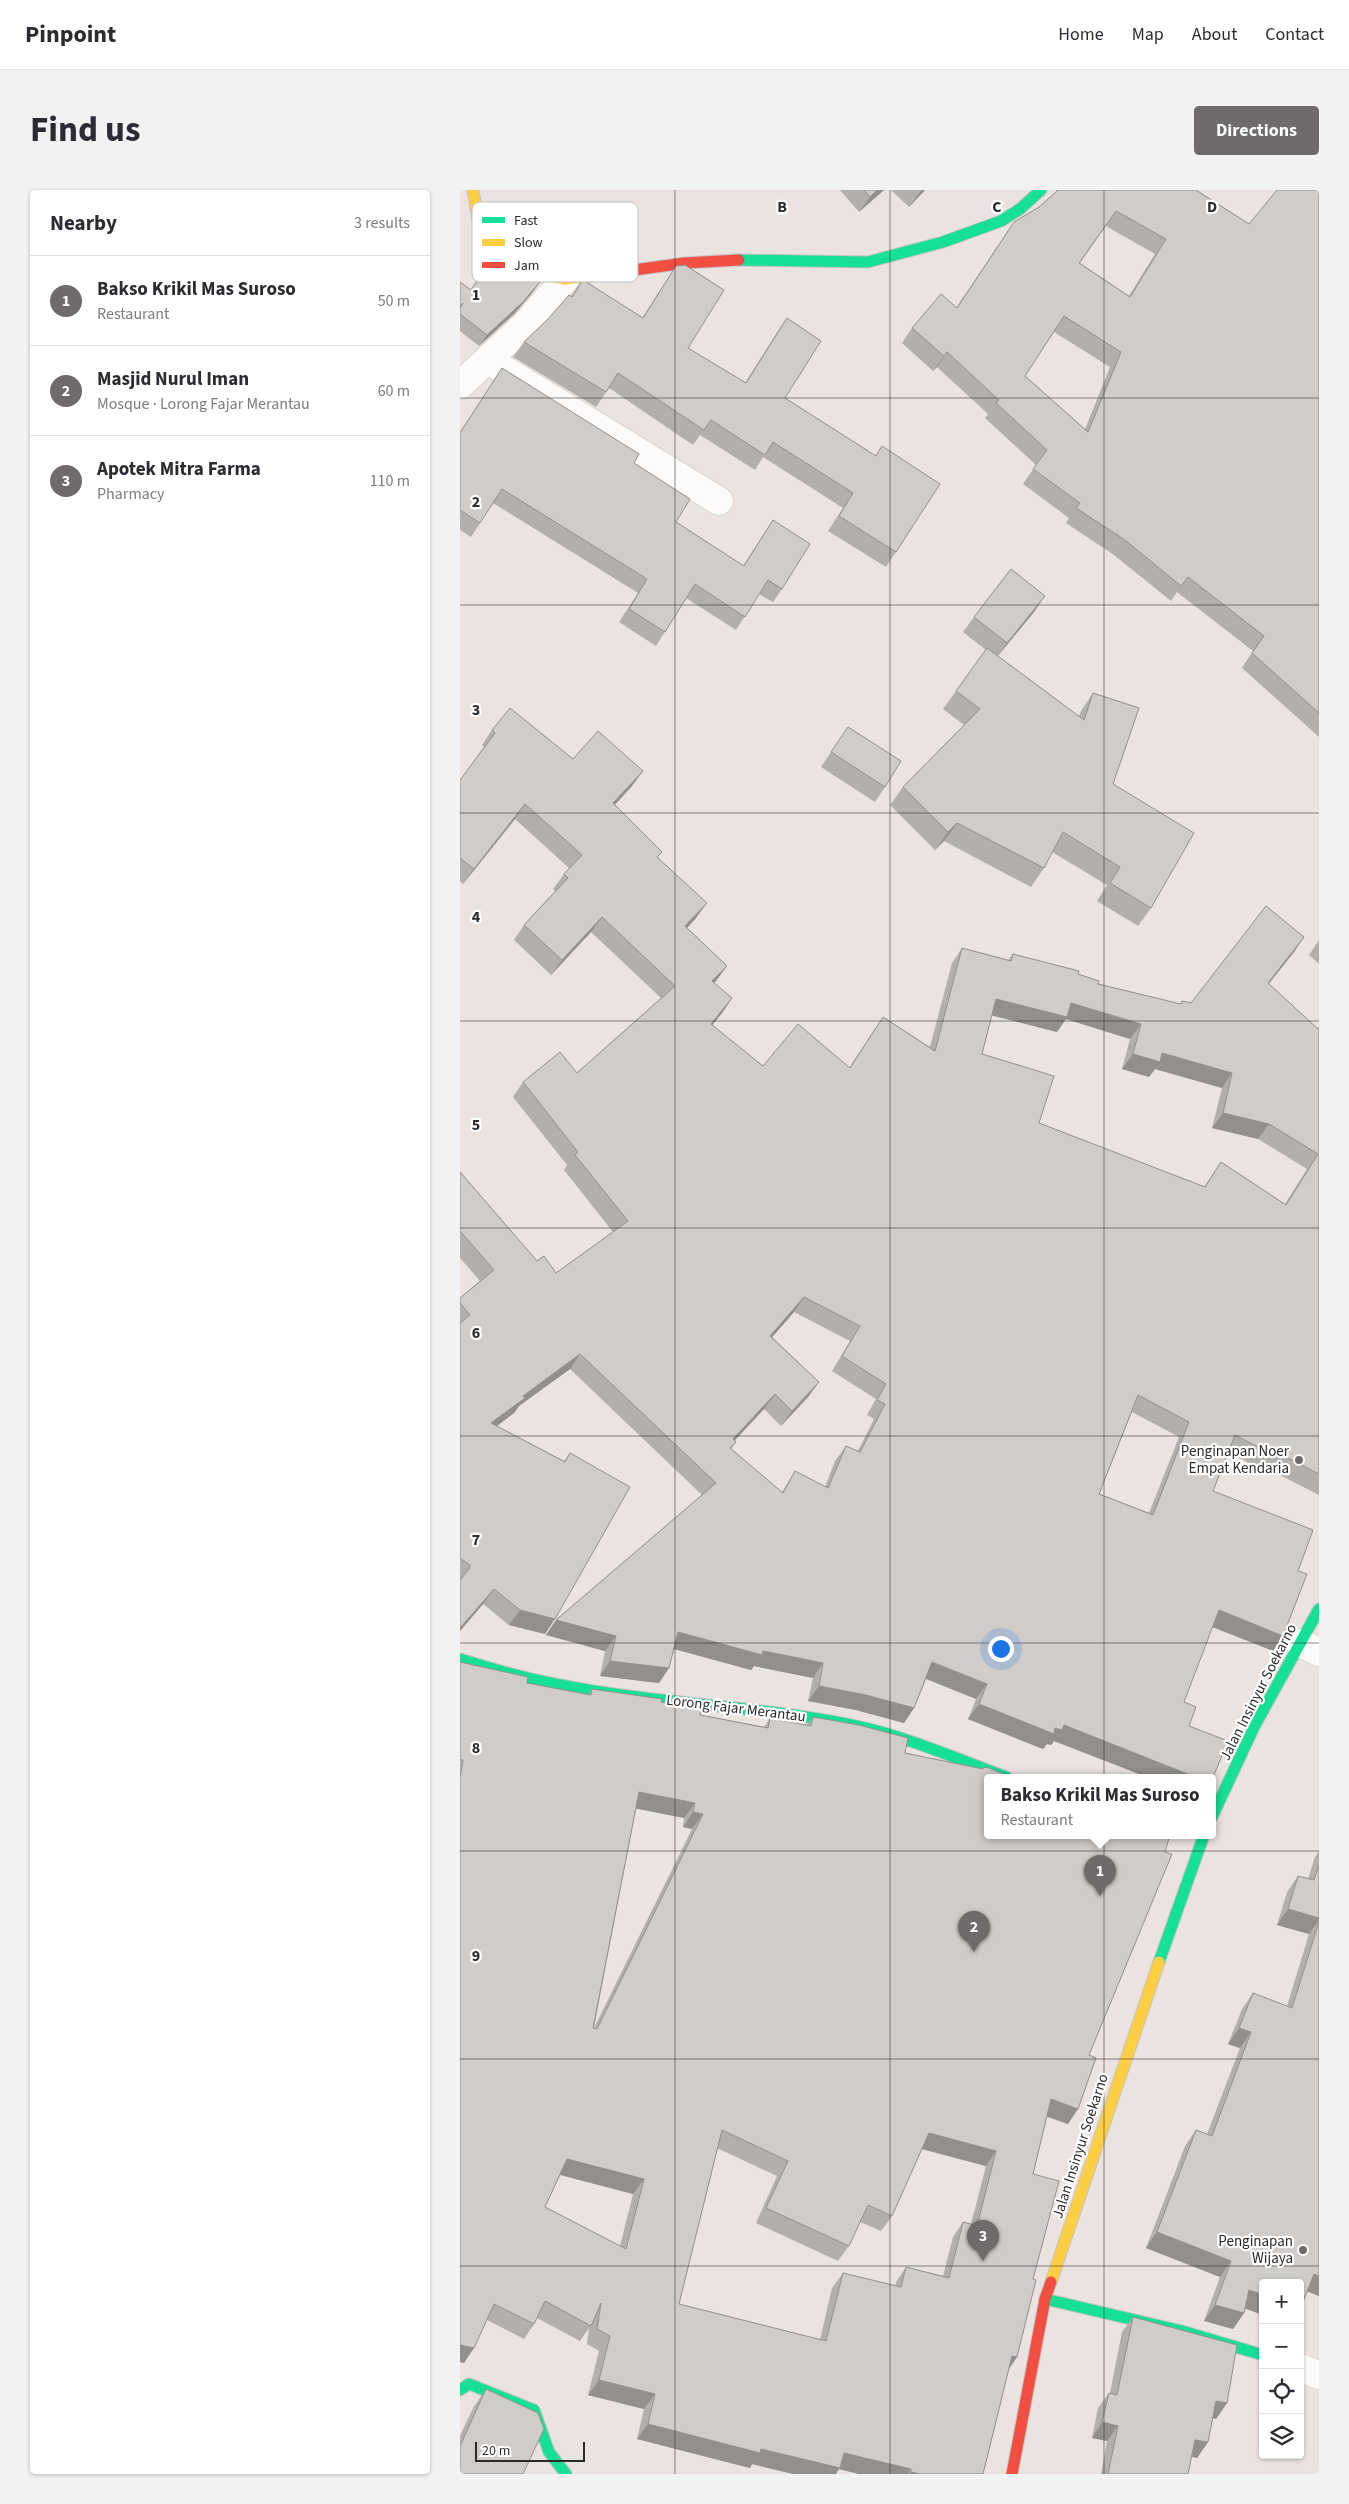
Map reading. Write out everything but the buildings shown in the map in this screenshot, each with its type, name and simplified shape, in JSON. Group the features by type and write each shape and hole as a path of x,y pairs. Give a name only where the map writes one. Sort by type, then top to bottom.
{"main road":[{"path":"638,269 685,263 744,260 868,262 943,242 1001,220 1020,208 1041,190"},
{"name":"Jalan Insinyur Soekarno","path":"1216,1802 1255,1725 1309,1647 1319,1609"},
{"name":"Lorong Fajar Merantau","path":"460,1659 552,1684 852,1724 916,1743 998,1774"},
{"name":"Jalan Insinyur Soekarno","path":"1012,2474 1045,2299 1199,1839"},
{"path":"1045,2299 1154,2323 1259,2354"},
{"path":"460,2390 469,2384 534,2410 549,2452 566,2474"}],"street":[{"path":"460,385 526,324 562,282"},
{"path":"488,360 719,501"},
{"path":"1303,2369 1319,2375"}],"traffic: fast":[{"path":"739,260 868,262 943,242 1001,221 1020,209 1041,190"},
{"path":"1216,1808 1255,1725 1319,1609"},
{"path":"460,1659 531,1679 592,1691 778,1713 852,1725 911,1741 998,1774"},
{"path":"1159,1962 1203,1839"},
{"path":"1045,2299 1182,2331 1259,2354"},
{"path":"460,2390 469,2384 534,2410 549,2452 566,2474"}],"traffic: slow":[{"path":"473,190 475,202"},
{"path":"1051,2282 1159,1962"}],"traffic: jam":[{"path":"638,269 685,263 739,260"},
{"path":"1012,2474 1045,2299 1051,2282"}],"place":[{"name":"Penginapan Noer Empat Kendaria","path":"1299,1460"},
{"name":"Bakso Krikil Mas Suroso","path":"1100,1896"},
{"name":"Masjid Nurul Iman","path":"974,1952"},
{"name":"Penginapan Wijaya","path":"1303,2250"},
{"name":"Apotek Mitra Farma","path":"983,2261"}]}
